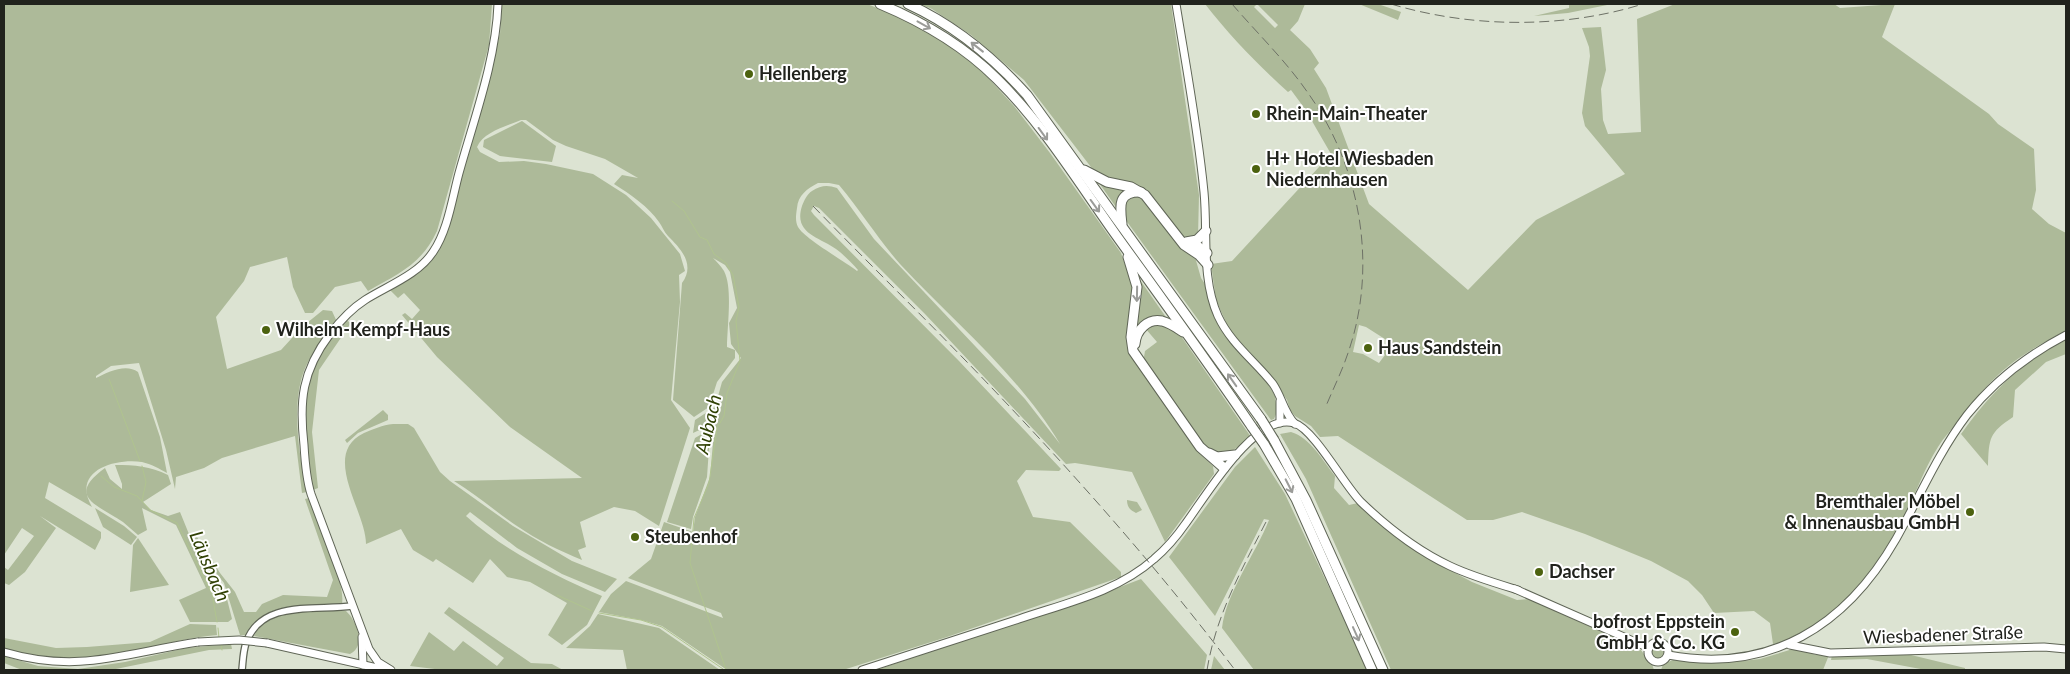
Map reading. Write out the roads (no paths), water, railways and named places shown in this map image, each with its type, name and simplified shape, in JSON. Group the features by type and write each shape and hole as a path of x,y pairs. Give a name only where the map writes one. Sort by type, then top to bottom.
{"highway":[{"path":"880,4 914,19 966,52 996,78 1027,112 1264,444 1296,500 1372,670"},
{"path":"908,4 955,30 1002,68 1036,106 1261,419 1306,500 1383,670"},
{"path":"1082,169 1103,180 1131,186 1142,192 1182,241 1202,257 1208,265"},
{"path":"1122,225 1120,207 1122,199 1131,192 1142,192"},
{"path":"1182,241 1197,240 1206,230"},
{"path":"1182,241 1199,247 1207,253"},
{"path":"1125,247 1137,287 1131,342 1137,357 1200,447 1224,468"},
{"path":"1194,251 1207,253"},
{"path":"1137,357 1135,345 1138,334 1145,325 1151,322 1163,321 1186,334"},
{"path":"1200,447 1222,461 1224,468"},
{"path":"1217,457 1235,455"}],"main road":[{"path":"363,665 366,648 361,629 311,494 307,478 301,414 306,376 319,349 345,316 362,301 421,265 436,248 447,216 494,45 498,4"},
{"path":"1176,4 1204,192 1207,253 1213,301 1224,327 1236,345 1266,376 1279,393 1285,408 1296,424 1308,432 1344,482 1363,504 1418,547 1445,563 1479,573 1649,648"},
{"path":"1668,655 1692,659 1725,660 1760,654 1807,635 1842,610 1870,578 1896,539 1947,444 1979,400 2016,366 2066,335"},
{"path":"1279,393 1280,423"},
{"path":"862,670 1086,597 1131,576 1156,558 1176,537 1224,468 1254,438 1270,427 1280,423 1285,418 1285,408"},
{"path":"1280,423 1296,424"},
{"path":"1807,635 1805,642 1810,649"},
{"path":"1807,635 1814,648 1822,652"},
{"path":"4,652 47,664 88,665 198,642 226,640 267,643 387,670"},
{"path":"1655,642 1662,643 1668,649 1668,655 1664,660 1657,662 1650,658 1649,648 1655,642"},
{"name":"Wiesbadener Straße","path":"1788,644 1822,652 2044,647 2066,649"},
{"path":"335,658 354,656 366,648"},
{"path":"366,648 378,662 391,670"},
{"path":"1657,662 1657,670"}],"street":[{"path":"242,670 244,650 248,637 256,626 267,617 286,610 352,606"}],"waterway":[{"name":"Aubach","path":"672,201 684,211 700,237 707,240 714,254 726,263 733,275 739,307 736,321 740,361 727,393 724,416 717,428 709,483 694,518 690,563 726,670"},
{"path":"109,379 140,461"},
{"path":"142,466 146,482 142,501"},
{"name":"Läusbach","path":"101,476 114,487 137,496 150,510 177,523 212,594 217,622"},
{"name":"Aubach","path":"557,595 592,611"},
{"name":"Aubach","path":"599,613 641,620 662,627 723,669"},
{"path":"218,628 219,638"},
{"path":"221,644 222,650"}],"railway":[{"path":"1232,4 1281,58 1308,93 1326,121 1340,152 1351,184 1359,217 1362,250 1362,284 1358,317 1349,350 1326,406"},
{"path":"1391,4 1453,18 1517,22 1581,18 1643,4"},
{"path":"813,206 969,364 1055,455 1148,561 1235,670"},
{"path":"1207,670 1223,611 1239,574 1267,520"}],"place":[{"name":"Hellenberg","path":"749,74"},
{"name":"Rhein-Main-Theater","path":"1256,114"},
{"name":"H+ Hotel Wiesbaden Niedernhausen","path":"1256,169"},
{"name":"Wilhelm-Kempf-Haus","path":"266,330"},
{"name":"Haus Sandstein","path":"1368,348"},
{"name":"Bremthaler Möbel & Innenausbau GmbH","path":"1970,512"},
{"name":"Steubenhof","path":"635,537"},
{"name":"Dachser","path":"1539,572"},
{"name":"bofrost Eppstein GmbH & Co. KG","path":"1735,632"}]}
